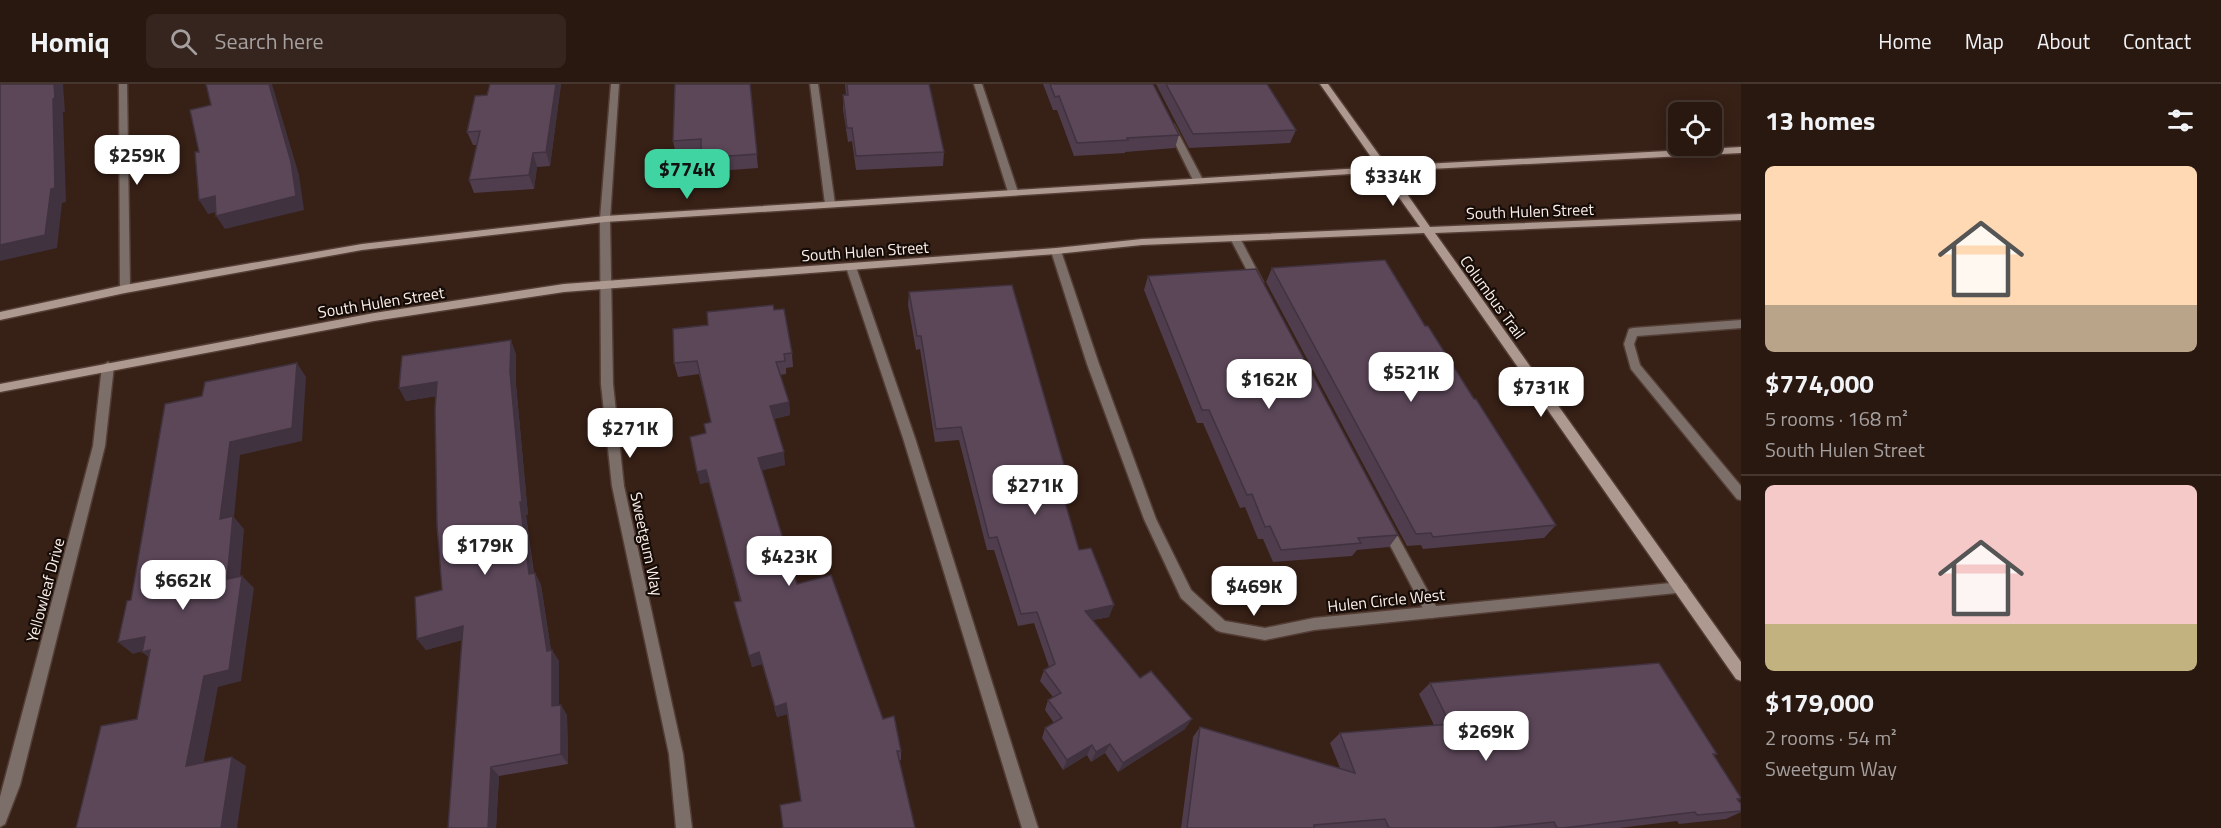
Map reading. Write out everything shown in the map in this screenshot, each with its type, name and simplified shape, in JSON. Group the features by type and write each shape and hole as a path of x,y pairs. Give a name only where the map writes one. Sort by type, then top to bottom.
{"main road":[{"name":"Columbus Trail","path":"1324,84 1741,674"},
{"path":"0,316 125,289 362,247 605,219 1198,180 1741,150"},
{"name":"South Hulen Street","path":"0,388 374,317 564,288 1056,251 1142,242 1741,217"}],"street":[{"path":"123,84 125,289"},
{"name":"Sweetgum Way","path":"615,84 605,219 607,384 618,486 676,754 684,828"},
{"path":"814,84 830,204"},
{"path":"978,84 1013,192"},
{"path":"1164,113 1198,180"},
{"path":"1235,238 1263,290"},
{"name":"Hulen Circle West","path":"1056,251 1093,364 1150,519 1186,594 1221,626 1265,634 1314,624 1681,588"},
{"path":"851,267 909,438 1030,828"},
{"path":"1741,324 1633,332 1629,344 1635,366 1741,495"},
{"name":"Yellowleaf Drive","path":"0,819 15,774 99,446 108,366"},
{"path":"1383,519 1432,612"}],"building":[{"path":"0,84 54,84 55,188 51,189 45,235 0,245"},
{"path":"206,84 269,84 291,162 296,196 216,216 215,196 199,200 195,152 199,152 190,110 211,105"},
{"path":"490,84 556,84 546,152 533,153 529,175 469,180 480,131 467,132 475,96 487,95"},
{"path":"675,84 750,84 757,154 701,158 701,139 673,141"},
{"path":"847,84 929,84 944,152 856,156 852,128 847,128 843,95 848,95"},
{"path":"1050,84 1153,84 1179,135 1077,143 1059,96 1055,97"},
{"path":"1166,84 1267,84 1296,130 1193,134"},
{"path":"1385,260 1425,326 1428,326 1556,525 1433,537 1431,533 1416,534 1272,268"},
{"path":"1256,269 1398,535 1358,538 1361,543 1281,550 1270,526 1265,527 1252,494 1247,495 1209,410 1202,410 1148,276"},
{"path":"1012,285 1067,475 1057,475 1079,550 1091,548 1114,605 1085,611 1140,678 1151,671 1192,719 1123,763 1110,744 1096,752 1092,745 1067,760 1045,728 1062,718 1048,700 1061,693 1044,670 1055,664 1037,612 1021,614 997,537 989,538 961,427 936,429 921,336 917,336 909,292"},
{"path":"773,305 774,310 784,309 792,353 784,354 785,361 776,362 789,402 770,406 784,452 758,458 797,584 831,575 883,719 894,716 901,751 897,751 915,828 783,828 780,805 801,801 786,703 775,707 759,652 749,656 734,602 741,601 706,470 697,472 690,437 706,433 704,424 711,422 697,361 674,363 673,329 708,325 707,312"},
{"path":"511,340 510,372 522,502 520,502 529,574 535,573 547,651 552,650 552,706 561,705 561,754 491,767 488,828 448,828 463,626 417,639 415,597 442,590 437,526 435,409 437,382 399,388 402,356"},
{"path":"297,363 292,428 230,442 220,519 233,516 227,579 242,576 229,670 204,676 186,766 232,757 221,828 76,828 101,726 137,719 150,650 142,652 145,637 118,642 127,601 131,600 165,404 202,396 205,382"},
{"path":"1659,663 1717,754 1713,754 1741,798 1737,799 1741,804 1741,811 1697,815 1695,812 1563,828 1557,828 1554,822 1492,828 1389,828 1385,819 1314,825 1314,828 1187,828 1200,727 1355,773 1340,733 1450,724 1430,683"}]}
